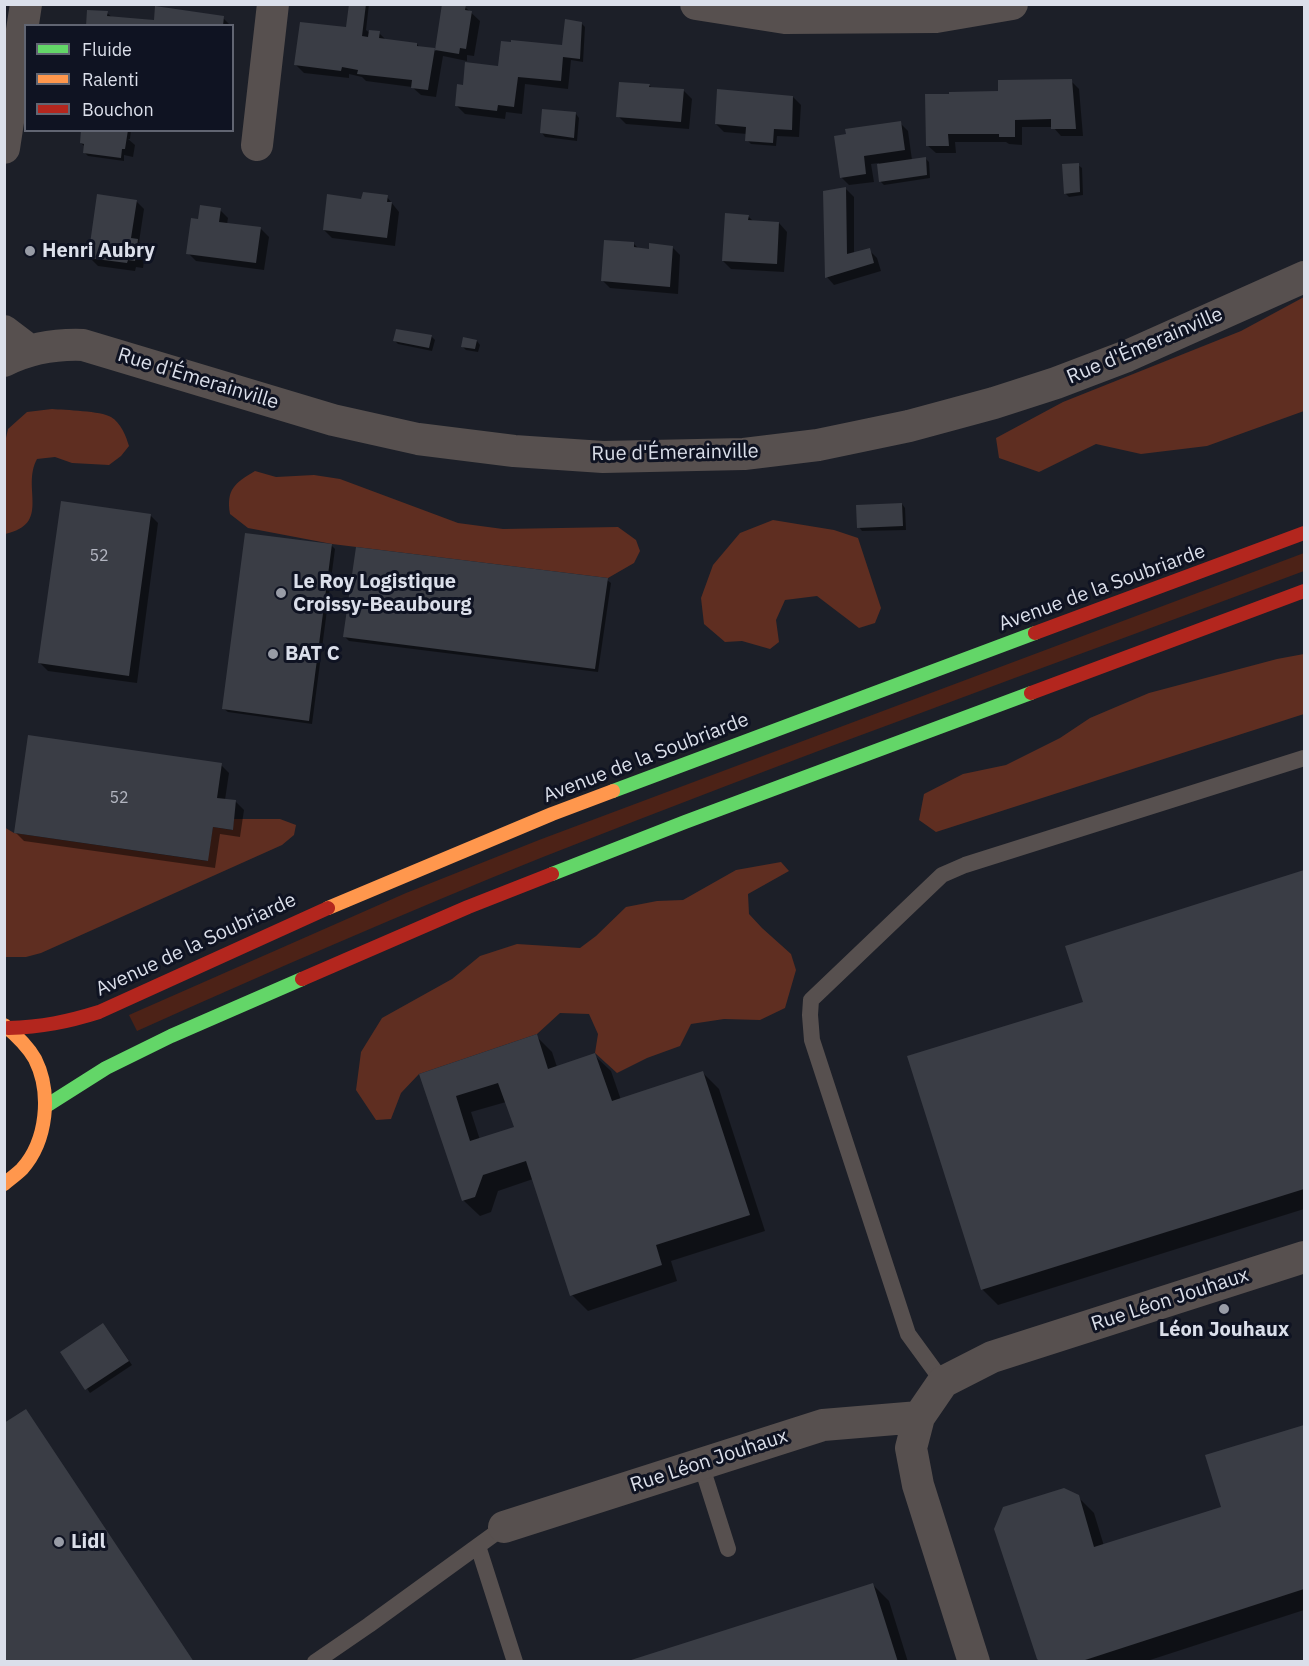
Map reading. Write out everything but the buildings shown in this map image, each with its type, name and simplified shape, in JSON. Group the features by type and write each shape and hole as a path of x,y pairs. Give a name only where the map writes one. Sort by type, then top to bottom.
{"street":[{"path":"4,148 26,4"},
{"path":"257,145 273,4"},
{"path":"696,4 785,18 936,17 1012,4"},
{"name":"Rue d'Émerainville","path":"4,332 17,356 59,344 83,345 333,420 418,439 514,452 603,457 744,454 818,445 909,426 994,403 1056,383 1127,356 1305,277"},
{"name":"Avenue de la Soubriarde","path":"6,1027 39,1027 63,1023 99,1012 286,925 552,814 1305,533"},
{"path":"46,1106 106,1068 171,1036 468,907 685,822 1305,591"},
{"path":"4,1184 12,1179 30,1158 42,1133 46,1106 42,1076 29,1049 6,1027"},
{"name":"Rue Léon Jouhaux","path":"974,1662 918,1485 911,1448 919,1418 943,1382 992,1357 1305,1257"},
{"name":"Rue Léon Jouhaux","path":"504,1527 823,1425 919,1418"}],"lane":[{"path":"943,1382 908,1334 812,1040 811,1000 942,875 965,865 1305,758"},
{"path":"701,1464 728,1549"},
{"path":"315,1662 504,1527"},
{"path":"478,1546 515,1662"}],"shaded area":[{"path":"1304,297 1304,411 1207,446 1141,454 1096,444 1039,472 999,458 996,438 1063,402 1241,331"},
{"path":"52,409 91,412 111,417 125,434 129,446 109,465 72,463 55,457 37,459 33,470 32,514 28,522 19,529 5,534 4,447 8,429 27,412"},
{"path":"255,471 276,477 314,475 340,479 458,523 503,529 618,527 636,540 640,551 634,563 608,578 332,544 248,528 230,514 229,498 237,483"},
{"path":"773,520 834,530 858,538 881,608 875,623 859,628 817,596 785,600 776,620 779,642 770,649 742,641 725,642 704,624 701,598 713,565 740,533"},
{"path":"1304,553 1304,571 543,857 339,942 137,1031 129,1015 406,893 539,840"},
{"path":"1304,654 1304,714 936,832 919,820 924,794 963,774 1006,765 1060,738 1090,718 1149,693"},
{"path":"234,819 280,819 296,825 294,835 282,845 41,953 26,957 4,957 4,827 14,833 207,861 213,827 232,830"},
{"path":"781,862 789,871 748,894 749,914 791,954 796,970 785,1008 760,1020 724,1019 691,1024 680,1046 647,1058 617,1073 595,1053 598,1034 589,1014 560,1013 537,1034 419,1074 401,1093 391,1119 376,1120 356,1090 361,1052 382,1018 452,979 480,956 517,944 580,948 626,907 657,901 683,900 736,870"}],"traffic: fast":[{"path":"613,791 1035,633"},
{"path":"552,874 1031,693"},
{"path":"46,1106 106,1068 171,1036 302,979"}],"traffic: slow":[{"path":"328,908 552,814 613,791"},
{"path":"4,1025 21,1040 35,1059 44,1087 45,1101 42,1131 37,1145 22,1169 4,1184"}],"traffic: jam":[{"path":"1035,633 1304,533"},
{"path":"1031,693 1304,591"},
{"path":"302,979 468,907 552,874"},
{"path":"8,1028 54,1023 99,1012 328,908"}],"place":[{"name":"Henri Aubry","path":"30,251"},
{"name":"Le Roy Logistique Croissy-Beaubourg","path":"281,593"},
{"name":"BAT C","path":"273,654"},
{"name":"Léon Jouhaux","path":"1224,1309"},
{"name":"Lidl","path":"59,1542"}]}
